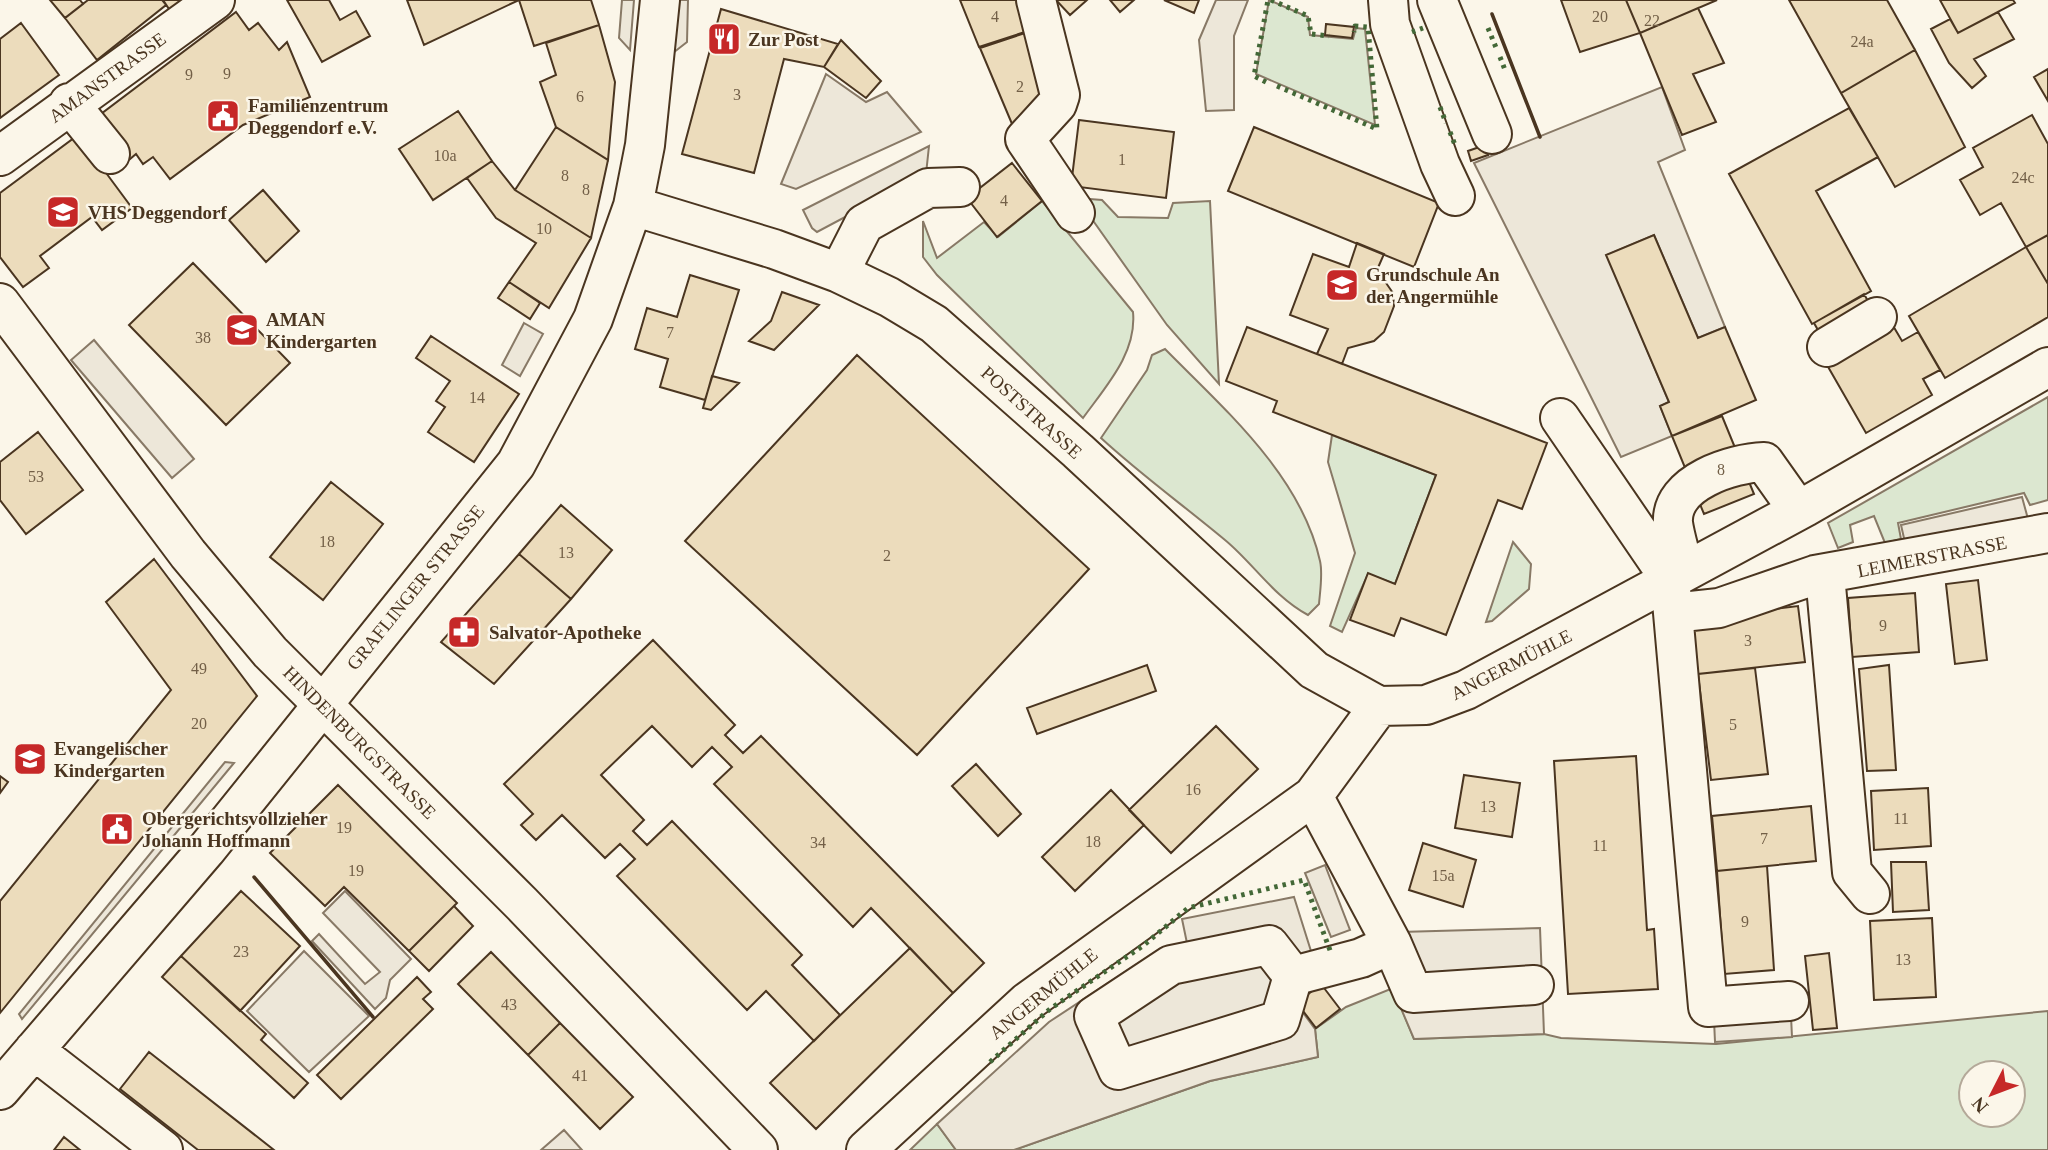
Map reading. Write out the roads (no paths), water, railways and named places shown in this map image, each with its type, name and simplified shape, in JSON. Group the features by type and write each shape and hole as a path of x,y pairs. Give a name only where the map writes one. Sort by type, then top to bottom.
{"street":[{"name":"AMANSTRASSE","path":"0,156 69,103 215,0"},
{"name":"GRAFLINGER STRASSE","path":"0,1090 206,849 516,464 593,319 633,206 645,145 660,0"},
{"path":"1036,0 1060,95 1057,104 1025,139 1075,213"},
{"path":"1388,0 1390,24 1440,164 1455,196"},
{"path":"1437,0 1492,134"},
{"path":"69,103 110,154"},
{"path":"839,273 864,224 928,188 960,187"},
{"name":"POSTSTRASSE","path":"633,206 774,249 839,273 889,297 934,324 1078,451 1314,670 1379,706"},
{"name":"HINDENBURGSTRASSE","path":"0,303 188,554 270,652 522,904 758,1150"},
{"path":"1827,346 1877,317"},
{"name":"ANGERMÜHLE","path":"866,1150 1027,1002 1189,882 1313,796 1379,706 1426,705 1466,690 1675,587 1798,510 2048,366"},
{"path":"1560,418 1675,587"},
{"path":"1789,1001 1708,1007 1675,587 1673,521 1677,504 1692,484 1741,463 1764,462 1798,510"},
{"name":"LEIMERSTRASSE","path":"1675,587 1719,608 1822,575 2048,533"},
{"path":"1822,575 1826,586 1852,872 1870,894"},
{"path":"1313,796 1392,944 1413,993 1534,985"},
{"path":"1269,944 1293,976 1280,1020 1118,1070 1094,1016 1171,965 1269,944"},
{"path":"1293,976 1361,958 1392,944"},
{"path":"34,1050 163,1150"}],"place":[{"name":"Zur Post","path":"724,39"},
{"name":"Familienzentrum Deggendorf e.V.","path":"223,116"},
{"name":"VHS Deggendorf","path":"63,212"},
{"name":"Grundschule An der Angermühle","path":"1342,285"},
{"name":"AMAN Kindergarten","path":"242,330"},
{"name":"Salvator-Apotheke","path":"464,632"},
{"name":"Evangelischer Kindergarten","path":"30,759"},
{"name":"Obergerichtsvollzieher Johann Hoffmann","path":"117,829"}]}
